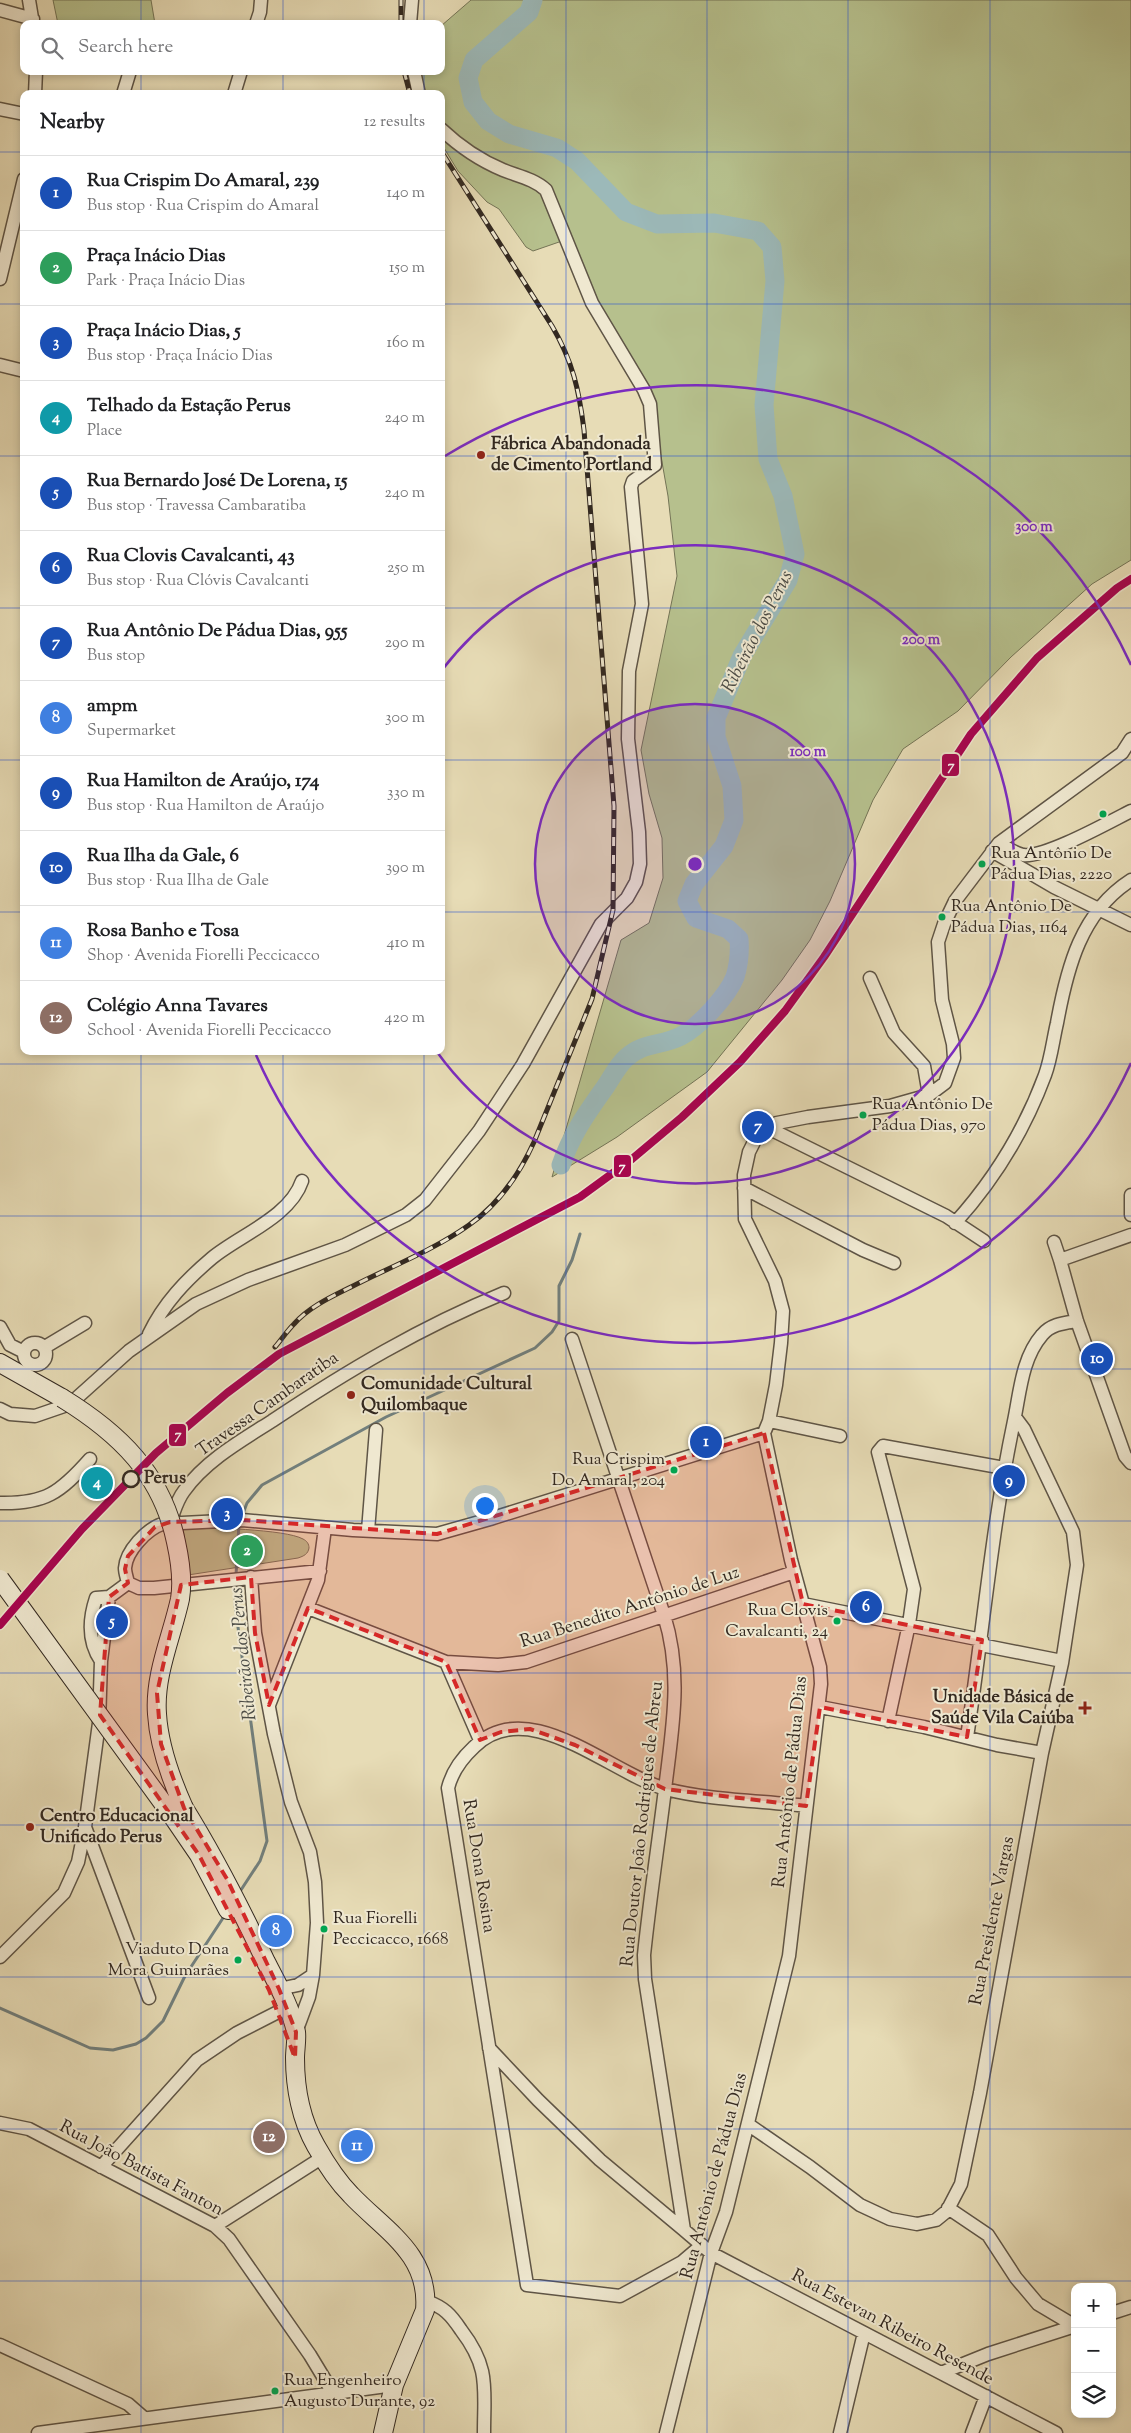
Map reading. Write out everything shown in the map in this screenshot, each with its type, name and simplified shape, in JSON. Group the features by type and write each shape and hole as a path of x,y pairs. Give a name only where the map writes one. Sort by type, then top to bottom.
{"main road":[{"path":"0,1363 88,1414 123,1443 146,1470 169,1514 179,1555 180,1596 157,1693 157,1714 161,1744 174,1784 178,1811"},
{"path":"0,1578 100,1715 178,1811 199,1855 228,1896 279,1989 282,2010 295,2058"},
{"path":"239,1917 282,2010 296,2032 296,2084 303,2113 312,2137 323,2157 349,2193 400,2240 412,2255 421,2276 426,2301 417,2332 394,2385 383,2433"}],"street":[{"path":"29,0 33,20"},
{"path":"410,20 412,0"},
{"path":"257,20 261,2"},
{"path":"0,10 30,20"},
{"path":"35,90 36,75"},
{"path":"124,90 129,75"},
{"path":"235,90 240,75"},
{"path":"415,75 418,90"},
{"path":"0,108 20,113"},
{"path":"0,1409 10,1414 35,1416 68,1405 76,1400 129,1351 196,1304 248,1280 345,1244 406,1215 425,1200 452,1168 523,1064 601,924 627,898 636,882 640,864 628,739 629,680 642,604 630,487 633,482 655,465 650,404 644,390 592,303 546,190 530,179 478,158 466,151 445,132"},
{"path":"0,279 20,196"},
{"path":"0,365 20,370"},
{"name":"Rua Antônio de Pádua Dias","path":"666,2433 706,2249 723,2223 749,2125 789,1956 806,1806 820,1708 820,1668 794,1572 766,1427 781,1344 783,1311 775,1281 748,1228 744,1205 744,1188 749,1152 755,1140 768,1128 788,1120 890,1106 929,1095 945,1083 954,1058 953,1044 942,1000 938,967 938,942 940,933 955,901 995,847 1122,753 1131,740"},
{"path":"995,847 1016,853 1033,855 1060,845 1131,811"},
{"path":"995,847 1054,887 1131,925"},
{"path":"955,1223 992,1175 1020,1134 1028,1116 1046,1073 1063,988 1086,926 1105,900 1131,880"},
{"path":"870,978 894,1033 924,1066 929,1095"},
{"path":"768,1128 955,1223 984,1241"},
{"path":"148,1337 159,1313 177,1290 213,1257 282,1210 292,1199 302,1181"},
{"path":"744,1188 863,1250 894,1264"},
{"path":"1131,1195 1131,1215"},
{"path":"1060,1260 1131,1235"},
{"path":"1054,1242 1077,1321 1125,1456 1131,1463"},
{"name":"Travessa Cambaratiba","path":"170,1522 184,1491 202,1472 240,1442 351,1369 448,1317 504,1293"},
{"path":"966,1737 981,1642 1004,1468 1015,1417 1018,1392 1031,1354 1042,1334 1060,1324 1077,1321"},
{"path":"45,1348 85,1323"},
{"path":"0,1327 10,1345 24,1352 28,1362 40,1364 45,1359 45,1348"},
{"name":"Rua Doutor João Rodrigues de Abreu","path":"572,1338 673,1648 676,1682 644,1956 645,1979 684,2230"},
{"path":"24,1352 31,1343 38,1343 45,1348"},
{"name":"Rua Presidente Vargas","path":"749,2125 876,2214 917,2224 936,2220 948,2208 958,2193 964,2174 1042,1753 1062,1661 1076,1575 1075,1540 1050,1481 1024,1429 1015,1417"},
{"path":"128,1583 125,1563 135,1546 155,1527 170,1522 209,1520 260,1522 368,1531 446,1533 618,1478 766,1427 840,1436"},
{"path":"368,1531 376,1430"},
{"path":"888,1721 909,1624 913,1584 878,1452 883,1446 1004,1468"},
{"path":"0,1503 36,1501 51,1494 65,1484 90,1459"},
{"path":"269,1705 293,1640 308,1608 320,1570 325,1528"},
{"path":"128,1583 139,1588 225,1581 320,1570"},
{"name":"Rua Benedito Antônio de Luz","path":"308,1608 446,1662 498,1665 526,1662 794,1572"},
{"path":"249,1578 255,1633 281,1768 291,1802 305,1836 314,1874 317,1923 313,1974 309,1997 296,2032"},
{"path":"0,1957 64,1893 76,1868 85,1827 100,1715 101,1660 93,1647 91,1625 96,1598 109,1597 128,1583"},
{"path":"803,1604 909,1624 1062,1661"},
{"path":"446,1662 480,1740 501,1732 521,1728 540,1732 574,1745 665,1789 806,1806"},
{"path":"820,1708 1042,1753"},
{"name":"Rua Dona Rosina","path":"480,1740 454,1771 448,1788 448,1798 527,2285 620,2296 706,2249"},
{"path":"85,1827 149,1998"},
{"path":"279,1989 298,1985 313,1974"},
{"path":"101,2167 198,2060 224,2040 282,2010"},
{"path":"489,2048 538,2100 600,2160 706,2249"},
{"name":"Rua João Batista Fanton","path":"0,2123 29,2130 215,2226 229,2239 310,2355 333,2393"},
{"path":"215,2226 323,2157"},
{"path":"948,2208 988,2235 1016,2278 1038,2304 1071,2324"},
{"name":"Rua Estevan Ribeiro Resende","path":"706,2249 1056,2433"},
{"path":"426,2301 440,2306 451,2315 471,2342 481,2361 484,2386 484,2433"},
{"path":"1116,2313 1131,2308"},
{"path":"941,2373 988,2354 1071,2327"},
{"path":"840,2433 864,2333"},
{"path":"0,2346 128,2404 144,2418"},
{"path":"38,2433 131,2427 144,2418 394,2385"},
{"path":"972,2433 986,2396"}],"highlighted area":[{"path":"764,1433 803,1604 982,1640 967,1737 820,1707 806,1806 665,1789 575,1745 530,1729 501,1732 480,1740 446,1662 308,1608 269,1705 255,1633 251,1577 181,1585 157,1693 161,1744 184,1808 227,1879 279,1989 296,2032 295,2058 269,1990 199,1855 100,1715 109,1597 128,1583 125,1569 128,1556 155,1527 170,1522 242,1520 437,1534"}],"green space":[{"path":"53,0 151,0 154,20 57,20"},
{"path":"471,0 1131,0 1131,560 1092,584 1011,657 958,711 903,749 873,800 830,901 810,940 782,980 707,1072 617,1137 552,1177 621,940 649,923 663,878 662,838 649,794 641,750 677,576 668,496 659,445 641,379 602,311 574,245 562,241 533,251 526,247 499,209 487,202 458,171 445,150 445,90 412,90 409,82 411,75 445,75 445,23"},
{"path":"183,1526 280,1533 303,1539 309,1545 309,1548 308,1552 298,1558 188,1575"}],"waterway":[{"name":"Ribeirão dos Perus","path":"533,0 529,12 474,60 468,78 473,102 488,121 509,134 557,148 577,161 626,212 657,224 714,223 758,231 772,247 775,281 764,405 768,459 783,496 795,554 788,580 742,656 716,718 716,737 732,786 734,820 724,846 694,884 687,901 696,918 728,929 739,939 739,958 735,977 720,1001 696,1026 674,1039 639,1049 623,1061 581,1124 570,1143 561,1165"},
{"name":"Ribeirão dos Perus","path":"242,1516 247,1503 262,1485 386,1417 535,1348 552,1332 559,1321 559,1286 572,1260 580,1234"},
{"name":"Ribeirão dos Perus","path":"236,1575 239,1524"},
{"name":"Ribeirão dos Perus","path":"236,1582 235,1605 267,1841 260,1861 239,1893"},
{"name":"Ribeirão dos Perus","path":"0,2008 90,2048 113,2050 136,2044 146,2038 163,2021 185,1976 225,1915"}],"railway":[{"path":"401,0 401,20"},
{"path":"405,75 409,90"},
{"path":"275,1347 294,1324 313,1307 455,1234 480,1217 507,1188 522,1166 534,1142 592,999 613,910 614,806 584,430 580,402 570,364 552,326 445,157"}],"transit line":[{"name":"7","path":"0,1625 82,1529 156,1453 227,1393 279,1354 580,1197 632,1159 682,1117 740,1062 785,1011 824,957 971,734 1037,658 1117,588 1131,579"}],"place":[{"name":"Fábrica Abandonada de Cimento Portland","path":"481,455"},
{"name":"Rua Antônio De Pádua Dias, 2220","path":"982,864"},
{"name":"Rua Antônio De Pádua Dias, 1164","path":"942,917"},
{"name":"Rua Antônio De Pádua Dias, 970","path":"863,1115"},
{"name":"Rua Antônio De Pádua Dias, 955","path":"758,1127"},
{"name":"Rua Ilha da Gale, 6","path":"1097,1359"},
{"name":"Comunidade Cultural Quilombaque","path":"351,1395"},
{"name":"Rua Crispim Do Amaral, 239","path":"706,1442"},
{"name":"Rua Crispim Do Amaral, 204","path":"674,1470"},
{"name":"Perus","path":"131,1479"},
{"name":"Rua Hamilton de Araújo, 174","path":"1009,1481"},
{"name":"Telhado da Estação Perus","path":"97,1483"},
{"name":"Praça Inácio Dias, 5","path":"227,1514"},
{"name":"Praça Inácio Dias","path":"247,1551"},
{"name":"Rua Clovis Cavalcanti, 43","path":"866,1607"},
{"name":"Rua Clovis Cavalcanti, 24","path":"837,1621"},
{"name":"Rua Bernardo José De Lorena, 15","path":"112,1622"},
{"name":"Unidade Básica de Saúde Vila Caiúba","path":"1085,1708"},
{"name":"Centro Educacional Unificado Perus","path":"30,1827"},
{"name":"Rua Fiorelli Peccicacco, 1668","path":"324,1929"},
{"name":"ampm","path":"276,1931"},
{"name":"Viaduto Dona Mora Guimarães","path":"238,1960"},
{"name":"Colégio Anna Tavares","path":"269,2137"},
{"name":"Rosa Banho e Tosa","path":"357,2146"},
{"name":"Rua Engenheiro Augusto Durante, 92","path":"275,2391"}]}
